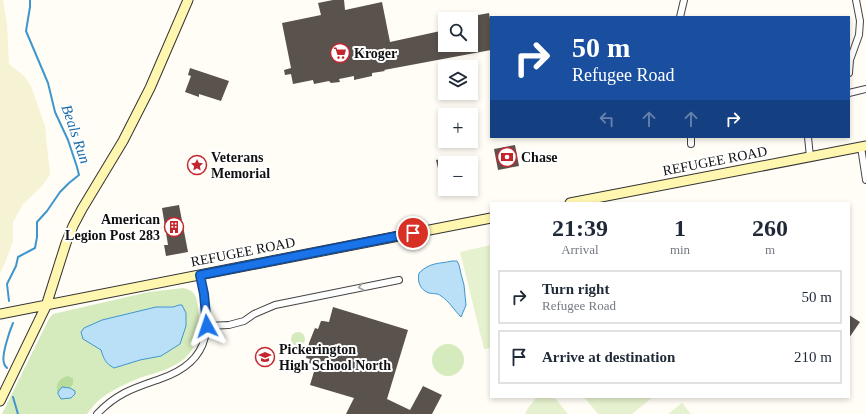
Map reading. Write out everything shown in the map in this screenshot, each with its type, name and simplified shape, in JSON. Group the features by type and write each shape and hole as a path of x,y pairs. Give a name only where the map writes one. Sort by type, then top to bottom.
{"main road":[{"path":"0,401 47,304 66,243 73,226 82,208 123,141 150,88 188,0"},
{"name":"REFUGEE ROAD","path":"575,202 863,147"},
{"name":"REFUGEE ROAD","path":"0,314 490,218"}],"street":[{"path":"680,16 684,0"},
{"path":"850,60 859,35 860,20 856,0"},
{"path":"850,93 866,89"},
{"path":"691,138 691,144"},
{"path":"808,138 810,157"},
{"path":"863,147 866,180"},
{"path":"97,414 110,402 126,391 172,375 186,367 194,360 204,343 207,326 204,294 200,275"},
{"path":"207,326 238,323 275,305 399,280"}],"shaded area":[{"path":"0,0 3,0 7,24 9,64 23,75 31,86 45,126 50,175 41,187 23,204 13,222 13,241 0,273"}],"green space":[{"path":"490,245 490,348 484,349 460,252"},
{"path":"183,288 193,292 196,297 198,304 199,328 198,336 191,351 178,363 165,370 137,379 105,395 87,414 2,414 49,319 53,314 149,292"},
{"path":"298,332 303,334 305,339 303,344 298,346 293,344 291,339 293,334"},
{"path":"448,344 457,347 461,351 464,360 461,369 457,373 448,376 439,373 435,369 432,360 435,351 439,347"},
{"path":"67,376 73,378 73,384 70,388 62,387 58,392 58,383"},
{"path":"536,398 555,398 568,414 525,414"},
{"path":"585,398 652,398 632,414 598,414"},
{"path":"682,403 691,414 668,414"}],"water":[{"path":"457,261 459,265 464,285 466,305 461,317 444,298 438,294 429,293 423,290 418,279 419,273 423,269 435,264"},
{"path":"182,305 186,313 186,326 180,344 161,356 140,360 114,368 105,360 101,350 83,339 81,332 84,328 102,320 156,307 173,307"},
{"path":"62,387 70,388 75,391 75,394 71,398 61,399 58,392"}],"building":[{"name":"Kroger","path":"333,0 344,0 345,10 382,2 390,42 438,32 438,52 478,52 478,15 489,13 490,50 384,70 385,71 372,73 372,76 354,80 354,76 339,79 340,82 331,83 329,81 314,84 313,80 293,84 291,74 285,75 284,70 291,68 282,23 321,15 318,3"},
{"path":"190,68 229,81 221,101 199,94 199,97 185,92 191,76 188,75"},
{"name":"Chase","path":"515,145 519,166 498,170 494,149"},
{"name":"American Legion Post 283","path":"179,205 188,252 166,256 164,245 168,245 162,208"},
{"name":"Pickerington High School North","path":"333,307 408,330 387,399 410,410 423,386 442,395 432,414 346,414 354,398 310,385 316,365 309,363 310,359 306,358 309,343 315,328 318,329 321,321 329,322"},
{"path":"850,316 860,322 850,337"}],"waterway":[{"name":"Beals Run","path":"9,301 7,284 16,266 18,257 35,248 37,222 47,211 60,192 79,175 68,140 55,112 48,83 26,31 30,0"},
{"name":"Beals Run","path":"7,368 3,360 6,343 13,323"},
{"name":"Beals Run","path":"13,397 18,414"}],"place":[{"name":"Kroger","path":"340,53"},
{"name":"Chase","path":"507,157"},
{"name":"Veterans Memorial","path":"197,165"},
{"name":"American Legion Post 283","path":"174,227"},
{"name":"Pickerington High School North","path":"265,357"}],"route":[{"path":"207,326 204,294 200,275 413,233"}]}
